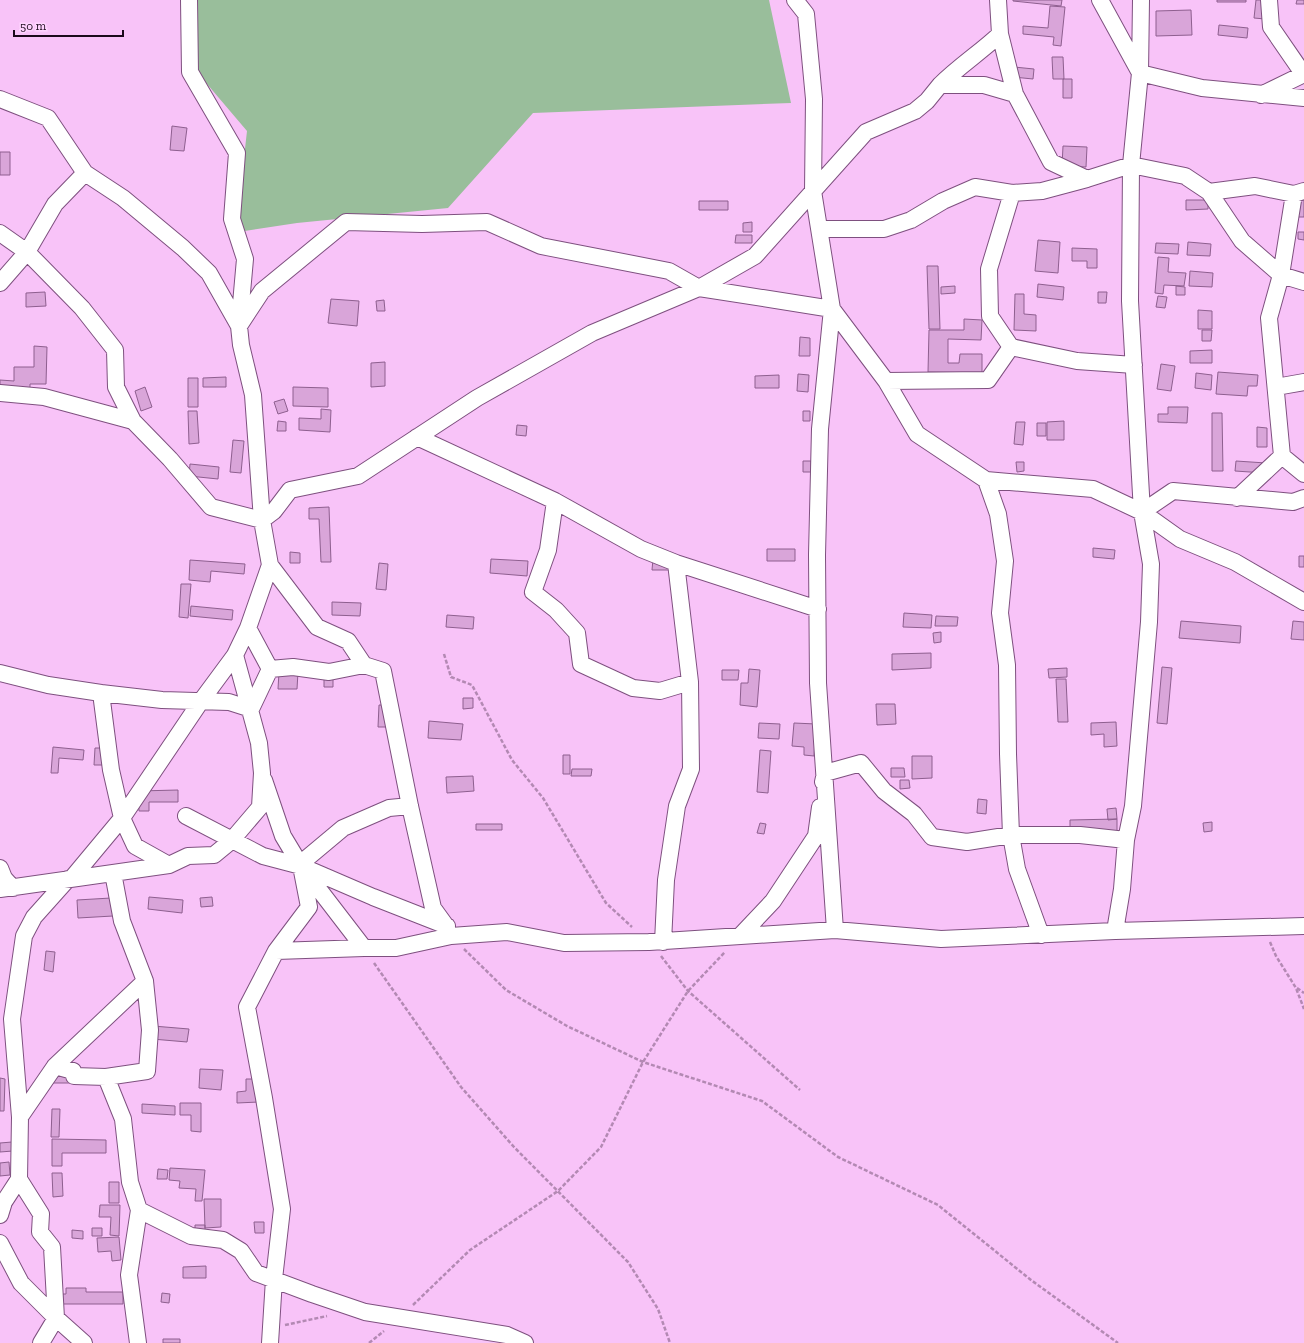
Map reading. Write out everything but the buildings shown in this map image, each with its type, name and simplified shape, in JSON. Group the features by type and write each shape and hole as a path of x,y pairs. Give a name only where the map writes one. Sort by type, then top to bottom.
{"street":[{"path":"189,0 190,72 237,153 232,219 245,259 239,326 241,345 253,395 262,520 270,565 317,627 348,641 364,665"},
{"path":"795,0 806,14 814,99 813,191 832,308 824,371 820,429 817,555 818,683 835,930"},
{"path":"998,0 1000,34 1015,94 1051,162 1087,179"},
{"path":"1100,0 1140,73 1202,88 1261,95 1304,98"},
{"path":"1115,931 1122,889 1126,840 1133,806 1149,622 1151,564 1142,512 1130,262 1132,165 1140,73 1141,0"},
{"path":"1261,95 1304,74 1270,27 1269,0"},
{"path":"262,520 274,511 290,490 358,476 477,398 592,333 699,288 755,256 866,132 915,111 927,101 940,85 961,64 984,49 1000,34"},
{"path":"940,85 984,85 1015,94"},
{"path":"0,99 48,118 85,173 123,198 183,248 209,273 239,326"},
{"path":"819,229 884,229 911,220 943,201 975,187 1012,193 1042,191 1132,165 1185,176 1209,192 1242,241 1281,276 1304,282"},
{"path":"0,283 27,252 55,204 85,173"},
{"path":"1209,192 1255,186 1299,193 1281,276 1269,318 1282,456 1304,474"},
{"path":"1012,193 989,269 990,316 1011,347 1077,362 1134,365"},
{"path":"239,326 262,291 346,222 422,224 487,222 541,246 669,271 699,288 832,308 886,381 917,434 986,480 1093,489 1142,512 1180,539 1235,562 1304,602"},
{"path":"0,233 27,252 82,308 115,350 116,388 133,421 170,459 211,507 262,520"},
{"path":"886,381 988,380 1011,347"},
{"path":"1276,387 1304,382"},
{"path":"0,393 44,397 133,421"},
{"path":"417,437 555,501 641,549 676,563 818,609"},
{"path":"1237,498 1282,456"},
{"path":"986,480 998,514 1005,561 1000,613 1007,665 1011,835 1017,869 1041,934"},
{"path":"1142,512 1172,492 1293,502 1304,498"},
{"path":"555,501 548,550 533,592 556,610 577,632 581,664 633,688 660,691 690,682"},
{"path":"656,942 677,806 691,769 690,682 676,563"},
{"path":"1,1207 19,1179 20,1117 12,1019 24,936 34,917 70,879 122,818 201,701 235,655 248,628 270,565"},
{"path":"248,628 270,669"},
{"path":"214,855 231,841 260,807 262,773 259,743 251,709 235,655"},
{"path":"270,669 293,667 329,672 364,665 383,671 410,806 433,908 448,931"},
{"path":"251,709 270,669"},
{"path":"0,673 48,685 101,693 162,700 229,702 251,709"},
{"path":"101,693 111,770 122,818 135,846 169,865"},
{"path":"825,773 861,763 884,791 914,814 932,837 968,842 1011,835 1080,835 1126,840"},
{"path":"262,773 283,836 301,865 364,948"},
{"path":"741,935 773,901 816,836 825,773"},
{"path":"301,865 343,828 389,808 410,806"},
{"path":"186,816 231,841 263,856 301,865 448,931"},
{"path":"0,868 7,888 169,865 188,856 263,856"},
{"path":"270,1335 274,1279 282,1209 264,1098 246,1007 276,951 309,907 301,865"},
{"path":"17,1078 37,1079 51,1072 73,1071 74,1076 106,1077 147,1071 150,1030 145,981 122,921 113,873"},
{"path":"276,951 396,948 448,931 507,932 564,942 656,942 741,935 835,930 941,939 1115,931 1304,926"},
{"path":"20,1117 51,1072 145,981"},
{"path":"106,1077 123,1119 130,1182 139,1210 129,1275 138,1343"},
{"path":"19,1179 41,1214 40,1232 52,1247 56,1318 42,1343"},
{"path":"139,1210 191,1236 223,1240 241,1251 256,1273 365,1312 507,1336 525,1343"},
{"path":"0,1243 21,1283 56,1318 84,1343"}],"path":[{"path":"444,654 451,676 472,685 512,760 543,798 606,903 656,942 688,992 800,1090"},
{"path":"1265,928 1276,956 1296,988 1304,1009"},
{"path":"448,931 506,990 567,1026 643,1062 762,1101 838,1157 938,1205 1031,1280 1118,1343"},
{"path":"369,1343 400,1318 470,1250 558,1191 601,1147 643,1062 688,992 741,935"},
{"path":"364,948 461,1087 514,1147 628,1262 658,1309 670,1343"},
{"path":"1296,988 1304,993"},
{"path":"270,1335 330,1316"}],"green space":[{"path":"194,0 769,0 791,103 533,113 448,208 297,223 238,232 239,202 247,131 196,71"}]}
